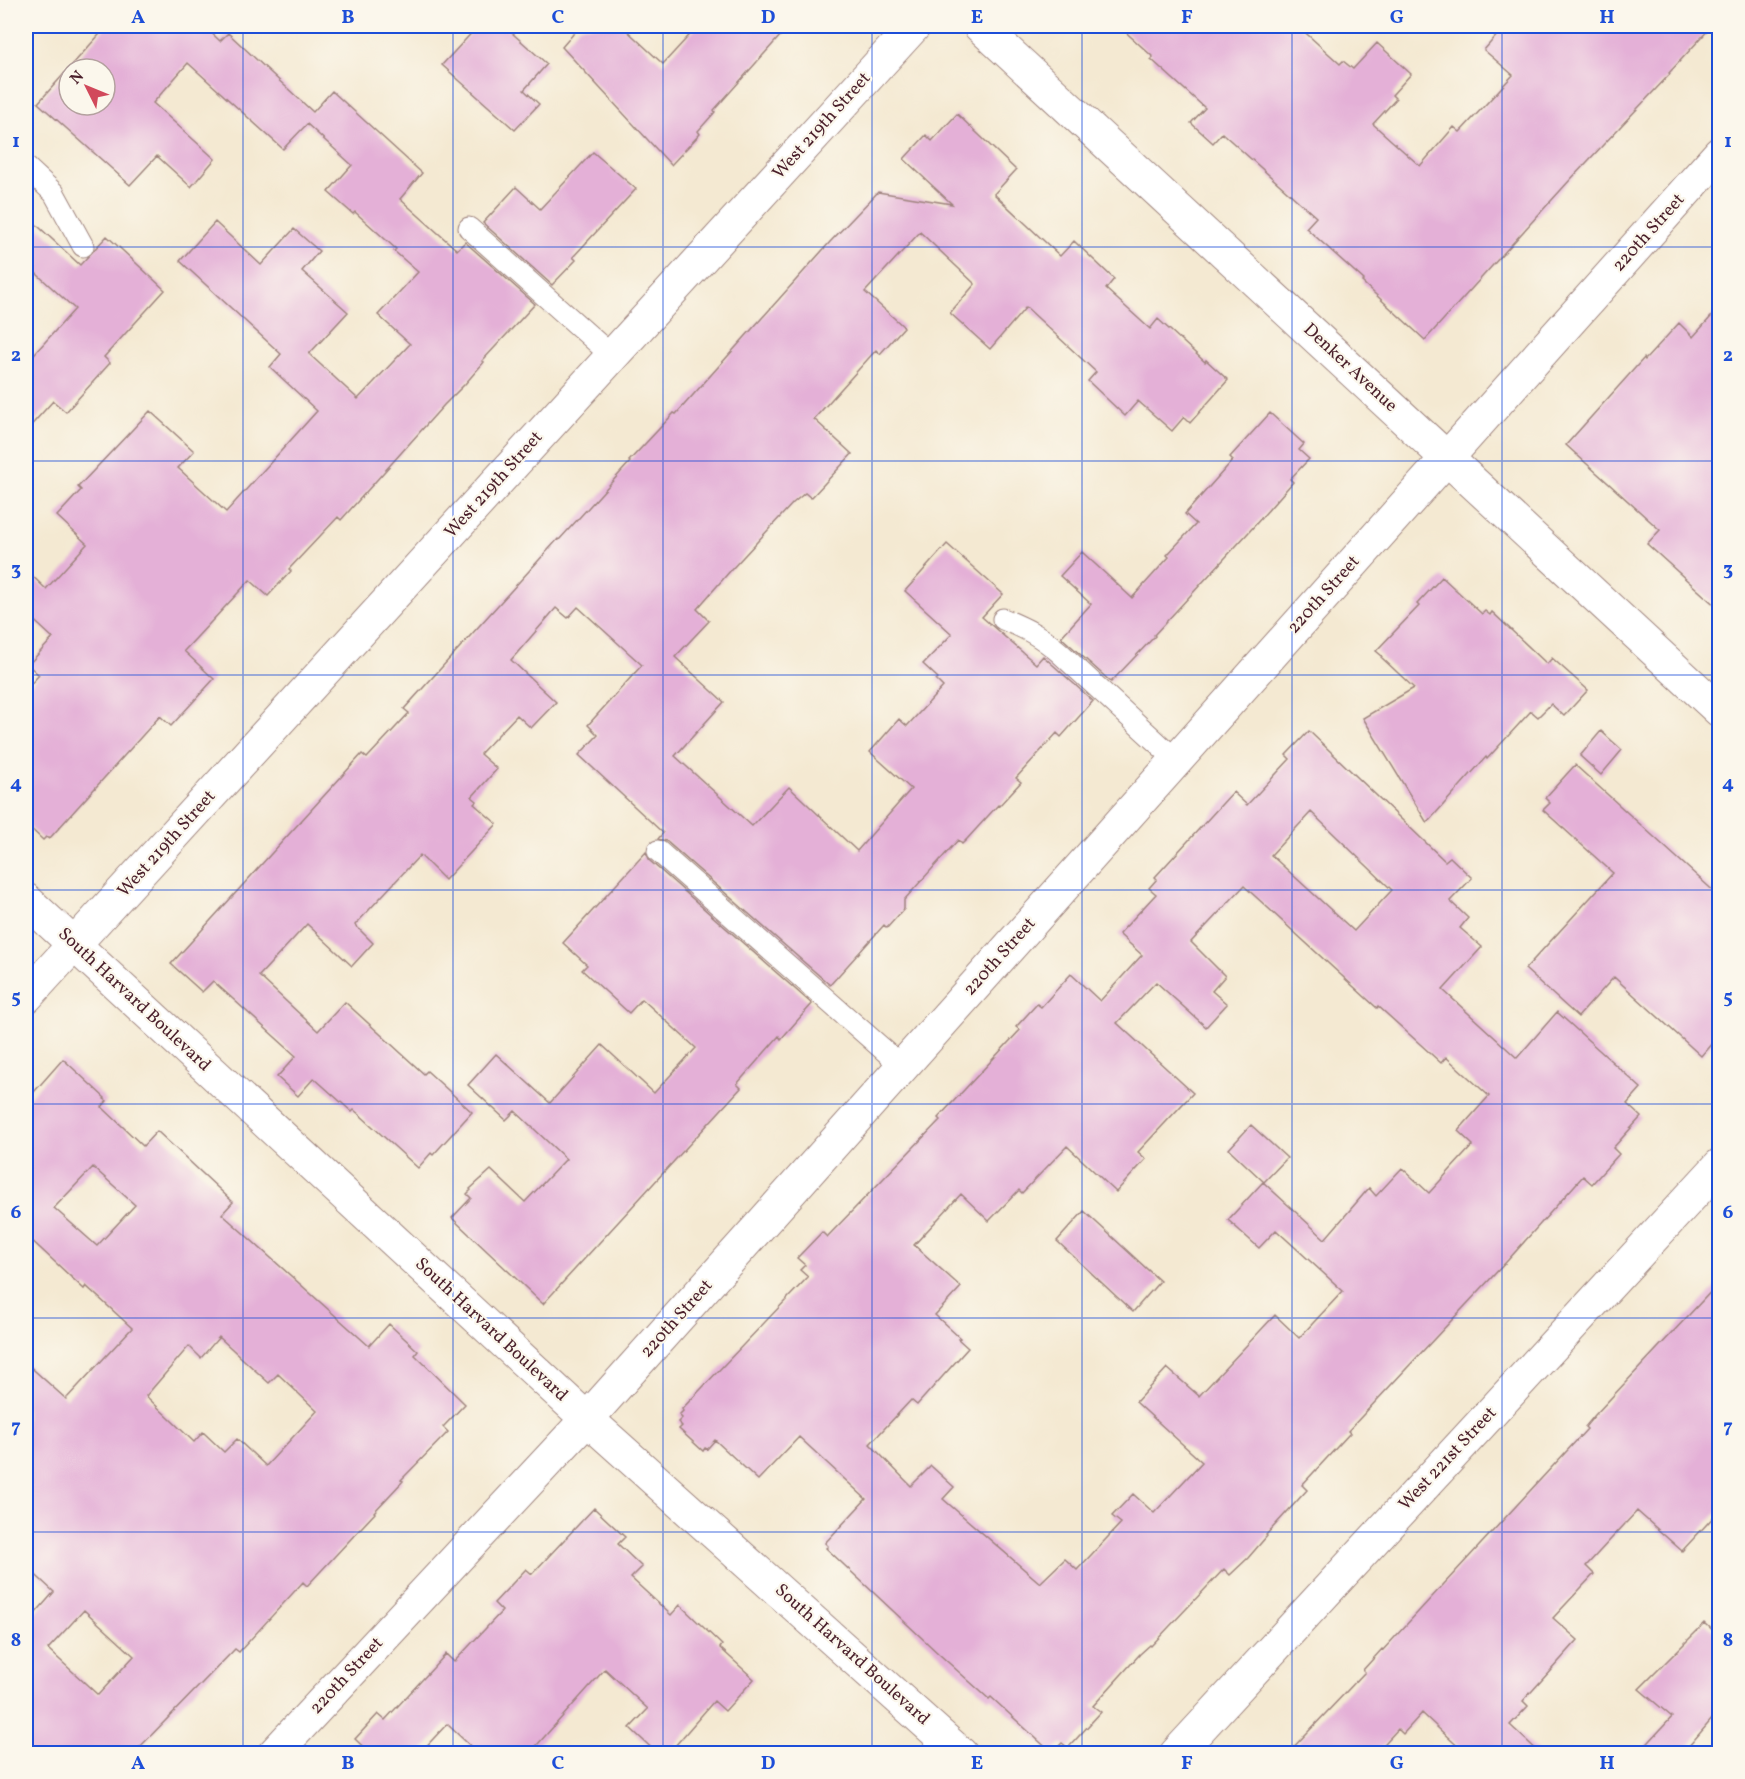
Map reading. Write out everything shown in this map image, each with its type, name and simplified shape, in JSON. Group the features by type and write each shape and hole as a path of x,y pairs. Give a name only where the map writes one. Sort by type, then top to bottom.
{"street":[{"name":"West 219th Street","path":"26,997 914,26"},
{"name":"Denker Avenue","path":"980,26 1719,711"},
{"name":"220th Street","path":"274,1754 587,1419 1719,153"},
{"name":"South Harvard Boulevard","path":"26,900 587,1419 961,1754"},
{"name":"West 221st Street","path":"1176,1754 1719,1165"}],"lane":[{"path":"26,167 54,194 83,246"},
{"path":"469,228 612,356"},
{"path":"1003,619 1041,636 1176,760"},
{"path":"658,851 902,1066"}],"building":[{"path":"107,26 204,26 220,41 228,33 313,112 332,91 422,173 400,199 457,250 465,242 535,304 341,520 338,517 289,569 291,571 268,596 250,580 184,651 214,679 171,726 160,716 49,839 46,837 43,840 26,824 26,689 39,675 28,665 53,638 26,613 26,570 46,589 87,544 57,516 81,490 78,487 150,411 194,451 178,468 226,512 317,411 270,367 281,354 180,261 215,222 261,265 294,229 319,251 302,271 348,312 309,354 358,399 410,344 378,315 418,272 355,212 353,214 328,192 352,165 307,124 283,149 188,63 153,103 215,159 191,187 157,156 130,185 38,103 57,82 57,117 117,117 117,57 79,57"},
{"path":"478,26 504,26 547,64 524,90 539,104 515,130 442,65"},
{"path":"580,26 622,26 663,64 698,26 789,26 714,110 715,112 698,131 700,134 671,165 562,47"},
{"path":"1119,26 1298,26 1340,64 1343,61 1353,69 1377,43 1411,74 1392,95 1396,99 1373,124 1420,166 1454,127 1460,132 1513,75 1484,50 1505,26 1712,26 1425,340 1362,282 1364,280 1306,228 1316,217 1222,133 1213,143 1191,123 1205,108 1151,59 1153,57"},
{"path":"957,114 1016,170 994,194 1060,256 1074,241 1114,279 1106,289 1150,329 1158,319 1228,380 1190,423 1184,417 1172,431 1138,401 1125,416 1088,381 1096,372 1026,307 990,349 950,313 975,284 920,232 865,292 904,327 880,354 876,350 814,419 852,454 811,498 805,493 793,503 697,609 709,621 675,657 724,702 675,756 752,826 789,787 857,851 911,789 870,752 899,719 907,726 943,687 936,680 938,678 923,664 952,634 905,591 947,544 1003,594 982,617 1036,664 1043,656 1093,701 1061,737 1057,733 1016,778 1021,782 962,844 958,840 904,900 904,909 887,928 884,925 830,985 666,841 658,839 663,833 579,755 598,735 588,725 642,665 578,607 568,618 556,608 511,660 556,702 531,728 517,715 480,754 497,769 472,797 477,801 474,804 497,824 445,880 420,855 355,925 373,943 352,966 307,924 259,976 318,1031 345,1002 424,1074 427,1071 472,1112 418,1168 360,1115 354,1110 352,1112 314,1078 298,1096 277,1077 296,1056 213,981 202,992 171,964 362,754 367,758 409,713 404,709 878,192 952,204 904,159 926,135 932,141"},
{"path":"593,152 636,189 573,257 576,260 552,285 483,223 516,187 540,209"},
{"path":"26,215 80,265 107,236 165,290 104,357 110,363 66,412 53,401 26,431 26,363 75,309 26,264"},
{"path":"1719,308 1719,609 1647,544 1660,530 1566,445 1644,358 1645,360 1679,323 1693,337"},
{"path":"1270,413 1304,444 1299,450 1309,459 1290,479 1293,482 1248,533 1111,682 1061,637 1091,604 1060,576 1082,552 1132,598 1196,524 1185,514 1233,460 1230,457"},
{"path":"1442,577 1482,614 1485,611 1490,615 1492,612 1547,664 1552,658 1588,690 1564,716 1551,704 1538,717 1531,711 1427,823 1363,718 1414,688 1376,651 1419,606 1417,604"},
{"path":"1309,731 1445,861 1450,857 1472,878 1450,901 1468,918 1460,928 1482,947 1443,990 1517,1058 1557,1012 1641,1088 1627,1104 1641,1117 1613,1148 1619,1154 1592,1184 1583,1176 1348,1431 1350,1433 1302,1485 1307,1490 1248,1558 1230,1575 1224,1569 1151,1646 1140,1654 1093,1706 1101,1712 1068,1748 1062,1743 1052,1753 991,1697 989,1699 940,1655 826,1548 828,1546 825,1543 866,1499 799,1437 758,1480 715,1440 703,1451 679,1429 682,1426 678,1422 682,1418 679,1415 682,1409 808,1277 800,1270 805,1265 797,1258 822,1232 827,1237 940,1120 938,1118 1020,1030 1016,1027 1037,1004 1041,1007 1071,974 1100,1001 1142,955 1119,934 1156,894 1149,888 1157,879 1155,877 1233,792 1247,805 1290,759 1286,755","holes":["1311,812 1392,890 1354,931 1271,855","1244,886 1377,1008 1378,1006 1441,1063 1446,1057 1489,1096 1458,1131 1473,1145 1429,1193 1402,1168 1376,1196 1369,1188 1325,1239 1263,1182 1228,1220 1259,1248 1276,1230 1343,1291 1299,1338 1275,1315 1199,1396 1167,1368 1136,1402 1202,1462 1154,1513 1133,1494 1112,1516 1121,1523 1077,1570 1065,1559 1040,1583 943,1499 954,1487 931,1466 911,1486 870,1444 911,1400 917,1405 968,1348 935,1315 961,1287 914,1245 961,1194 989,1221 1019,1190 1022,1193 1067,1146 1116,1192 1146,1159 1138,1152 1193,1093 1117,1023 1156,982 1206,1027 1227,1004 1212,991 1225,976 1191,942"]},
{"path":"1601,731 1622,750 1601,775 1580,756"},
{"path":"1575,765 1719,896 1719,1035 1701,1056 1614,977 1578,1017 1525,969 1613,873 1543,810 1550,803 1545,798"},
{"path":"646,852 650,861 812,1004 781,1039 779,1036 737,1084 741,1088 543,1304 452,1218 471,1198 467,1194 470,1189 491,1170 525,1202 566,1159 515,1111 506,1120 468,1085 496,1054 550,1103 602,1045 654,1093 696,1048 642,999 629,1013 582,970 587,965 563,943"},
{"path":"63,1059 105,1098 107,1101 102,1107 143,1146 157,1131 233,1202 222,1214 369,1346 389,1324 418,1351 415,1355 465,1404 443,1427 448,1432 401,1480 403,1481 375,1513 307,1586 303,1582 239,1652 235,1649 133,1754 26,1754 26,1624 54,1592 26,1566 26,1363 66,1399 132,1328 86,1286 84,1289 27,1236 26,1238 26,1101","holes":["93,1167 135,1205 97,1246 54,1208","219,1337 269,1383 278,1374 317,1411 266,1466 237,1439 224,1452 203,1432 194,1442 146,1396 189,1346 201,1358","84,1610 134,1656 98,1695 48,1649"]},
{"path":"1251,1125 1287,1158 1264,1182 1229,1149"},
{"path":"1084,1211 1160,1281 1133,1312 1057,1241"},
{"path":"1719,1283 1719,1511 1682,1551 1637,1511 1586,1566 1594,1574 1553,1618 1578,1640 1523,1701 1528,1706 1510,1725 1541,1754 1466,1754 1422,1713 1403,1734 1398,1729 1375,1754 1287,1754 1587,1429 1585,1427 1595,1415"},
{"path":"594,1508 625,1537 618,1544 642,1567 631,1578 671,1615 680,1605 722,1645 720,1648 754,1679 725,1711 714,1701 668,1754 658,1754 630,1728 648,1709 605,1669 529,1754 479,1754 447,1724 419,1754 371,1754 355,1739 378,1714 385,1720 446,1654 454,1662 502,1611 494,1603 526,1569 532,1574"},
{"path":"1705,1623 1719,1636 1719,1711 1682,1754 1638,1754 1672,1717 1639,1689"}]}
